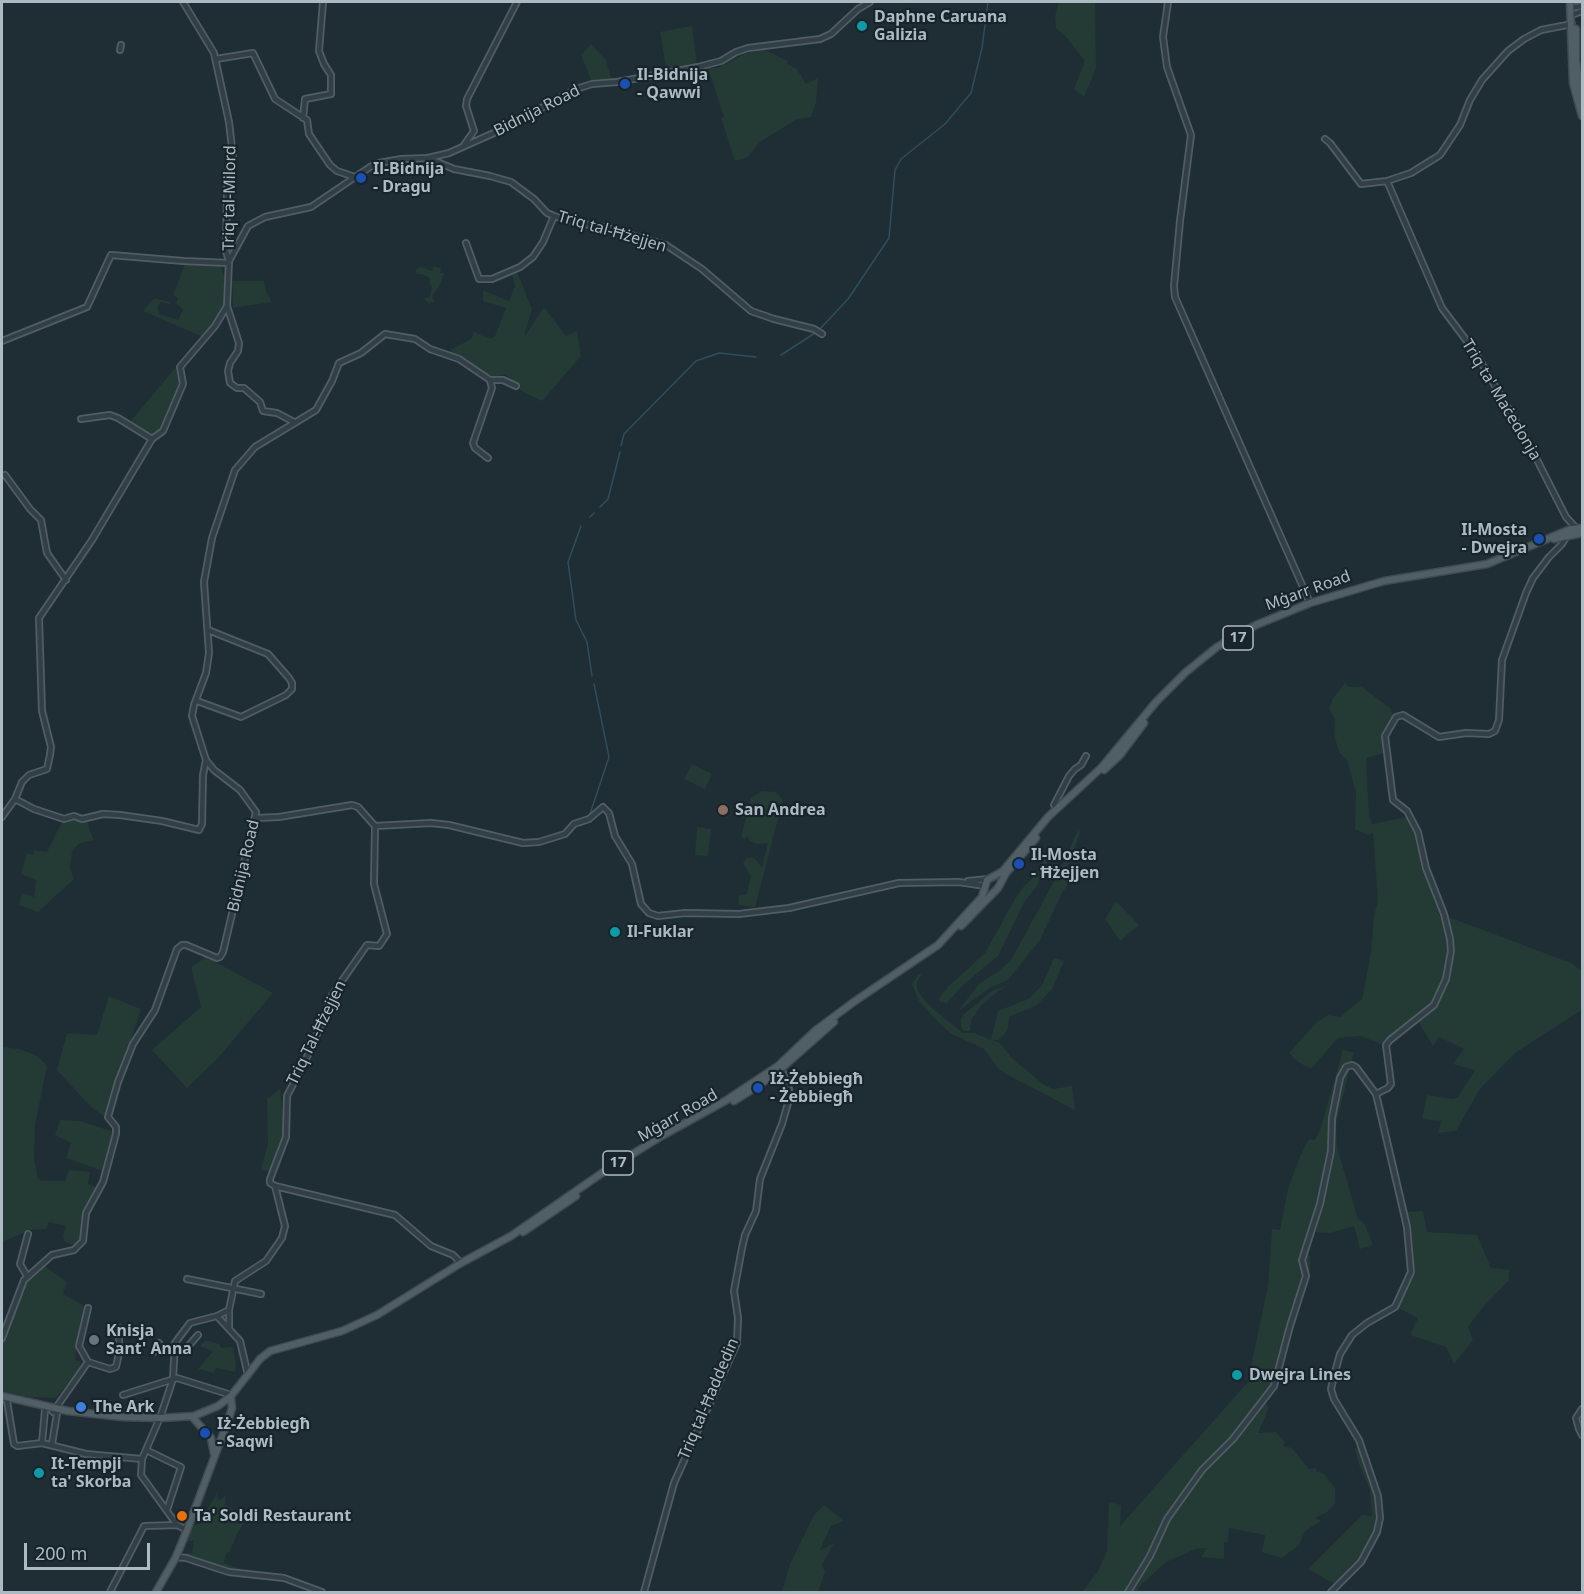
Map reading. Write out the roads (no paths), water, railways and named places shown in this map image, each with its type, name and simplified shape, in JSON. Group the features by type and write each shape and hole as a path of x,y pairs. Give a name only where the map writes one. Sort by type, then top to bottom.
{"main road":[{"path":"1573,10 1573,83 1582,116"},
{"path":"1573,10 1578,83 1582,105"},
{"name":"Mġarr Road","path":"231,1398 260,1359 270,1352 342,1331 377,1315 461,1263 511,1236 610,1168 763,1077 816,1030 938,945 978,901 991,878 1003,871 1057,808 1102,767 1156,702 1196,663 1217,647 1256,625 1310,603 1384,581 1486,564 1581,530"},
{"name":"Mġarr Road","path":"231,1398 262,1361 272,1355 343,1334 401,1306 536,1224 605,1175 660,1141 758,1086 857,1004 940,947 994,892 1006,873 1051,820 1120,754 1154,711 1188,675 1240,637 1296,610 1318,603 1386,584 1488,567 1566,534"},
{"path":"991,878 997,880 999,885"},
{"path":"985,887 994,892"},
{"path":"3,1399 52,1411 105,1418 159,1420 194,1419 212,1412 231,1398"},
{"path":"159,1420 204,1413 231,1398"},
{"name":"17","path":"156,1593 176,1557 187,1530 232,1408 231,1398"},
{"path":"194,1419 211,1438 216,1440 221,1437"},
{"name":"17","path":"211,1438 214,1456"}],"street":[{"name":"Triq tal-Milord","path":"183,2 214,53 227,112 233,157 228,172 227,192 226,251 229,262 227,306"},
{"path":"303,118 305,99 331,94 331,75 319,51 323,2"},
{"path":"462,147 474,130 466,106 467,99 517,2"},
{"name":"Bidnija Road","path":"229,262 248,226 253,222 265,217 311,207 380,163 401,159 428,158 462,147 505,128 576,89 592,84 617,82 699,67 721,61 748,48 820,39 831,34 858,9 870,2"},
{"path":"1168,2 1163,37 1167,67 1191,135 1180,221 1175,297 1310,603"},
{"path":"1573,10 1582,6"},
{"path":"1573,10 1582,11"},
{"path":"1325,139 1361,184 1386,181 1410,173 1440,155 1460,125 1470,100 1482,80 1508,51 1541,30 1572,24"},
{"path":"216,59 253,53 275,99 307,120 309,134 330,165 337,171 355,177"},
{"name":"Triq tal-Ħżejjen","path":"428,158 454,169 511,182 534,199 547,213 554,216 576,223 604,227 666,245 702,269 751,311 774,320 814,329 822,334"},
{"name":"Triq ta' Maċedonja","path":"1386,181 1442,308 1475,352 1528,442 1570,522 1581,530"},
{"path":"466,243 479,279 492,279 520,267 533,257 543,242 554,216"},
{"path":"2,341 87,307 111,255 229,262"},
{"path":"227,306 239,343 238,351 228,371 230,383 237,388 244,388 260,402 263,411 277,413 294,423"},
{"path":"2,817 15,799 22,782 29,775 47,769 50,755 51,747 42,711 39,618 66,580 152,439 163,431 183,384 180,367 215,326 227,306"},
{"name":"Bidnija Road","path":"2,1338 21,1284 27,1276 52,1255 74,1250 83,1241 86,1213 103,1182 116,1134 116,1127 109,1120 108,1115 128,1056 155,1010 179,947 186,945 217,958 221,955 256,812 240,790 214,770 206,760 192,720 192,711 206,673 209,654 204,582 212,538 231,479 247,454 316,410 339,363 361,352 385,334 415,339 430,349 459,359 490,380"},
{"path":"488,458 475,448 473,441 492,388 490,380 503,380 516,386"},
{"path":"81,419 110,415 152,439"},
{"path":"5,475 41,520 47,553 66,580"},
{"path":"1378,1093 1387,1089 1391,1082 1386,1045 1434,1005 1448,972 1451,945 1444,914 1426,868 1418,832 1407,811 1393,800 1385,736 1396,717 1403,715 1438,737 1466,732 1489,734 1495,731 1499,720 1502,660 1526,593 1533,578 1562,544 1570,522"},
{"path":"197,701 241,717 286,695 292,689 289,678 268,654 208,630"},
{"path":"1057,808 1054,805 1069,776 1081,765 1086,756"},
{"path":"15,799 34,809 64,819 74,816 82,819 103,814 120,815 162,821 199,830 202,824 203,775 206,760"},
{"path":"256,818 279,817 352,805 358,807 375,826 431,822 523,843 539,842 564,834 574,824 589,819 601,807 609,813 615,836 633,864 640,904 654,916 708,912 739,914 789,908 899,883 959,882 991,878"},
{"name":"Triq Tal-Ħżejjen","path":"274,1186 270,1183 270,1179 286,1137 287,1096 312,1047 332,995 367,945 379,946 387,934 374,884 375,826"},
{"path":"959,882 985,887"},
{"path":"977,884 981,890 978,901"},
{"path":"1128,1593 1150,1556 1167,1519 1202,1470 1233,1439 1274,1386 1306,1276 1302,1260 1320,1204 1331,1151 1332,1118 1340,1078 1346,1067 1352,1065 1378,1093 1407,1227 1411,1272 1395,1307 1367,1323 1352,1335 1340,1354 1335,1372 1331,1389 1334,1399 1359,1440 1378,1496 1380,1518 1377,1532 1361,1562 1330,1593"},
{"name":"Triq tal-Ħaddedin","path":"644,1593 674,1483 737,1343 738,1314 734,1291 742,1248 756,1211 760,1179 789,1101 788,1084 781,1068"},
{"path":"229,1327 235,1281 266,1261 282,1238 285,1226 274,1186 394,1215 431,1246 453,1255 461,1263"},
{"path":"27,1276 20,1264 28,1234"},
{"path":"187,1279 261,1294"},
{"path":"88,1308 79,1346 88,1362 110,1369 116,1367 119,1353 119,1328"},
{"path":"177,1525 141,1475 142,1460 159,1420 172,1378 176,1342 190,1323 230,1310"},
{"path":"217,1316 240,1341 248,1375"},
{"path":"175,1349 184,1352 198,1335"},
{"path":"154,1352 159,1343"},
{"path":"42,1443 52,1411 88,1362"},
{"path":"123,1395 172,1378 228,1394 231,1398"},
{"path":"3,1399 14,1444 17,1446 52,1444 86,1454 142,1460"},
{"path":"1582,1409 1576,1418 1582,1435"},
{"path":"52,1411 52,1444"},
{"path":"146,1450 181,1467 167,1510"},
{"path":"110,1593 144,1526 177,1525 187,1530"},
{"path":"176,1557 229,1572 284,1578 322,1593"}],"waterway":[{"path":"819,330 848,299 889,238 895,170 901,159 945,124 971,93 982,48 988,2"},
{"path":"781,355 815,333"},
{"path":"621,446 624,434 696,361 719,353 756,357"},
{"path":"600,507 608,499 620,452"},
{"path":"590,517 594,513"},
{"path":"581,526 568,562 576,620 587,642 592,676"},
{"path":"590,814 609,757 594,684"}],"place":[{"name":"Daphne Caruana Galizia","path":"862,26"},
{"name":"Il-Bidnija - Qawwi","path":"625,84"},
{"name":"Il-Bidnija - Dragu","path":"361,178"},
{"name":"Il-Mosta - Dwejra","path":"1539,539"},
{"name":"San Andrea","path":"723,810"},
{"name":"Il-Mosta - Ħżejjen","path":"1019,864"},
{"name":"Il-Fuklar","path":"615,932"},
{"name":"Iż-Żebbiegħ - Żebbiegħ","path":"758,1088"},
{"name":"Knisja Sant' Anna","path":"94,1340"},
{"name":"Dwejra Lines","path":"1237,1375"},
{"name":"The Ark","path":"81,1407"},
{"name":"Iż-Żebbiegħ - Saqwi","path":"205,1433"},
{"name":"It-Tempji ta' Skorba","path":"39,1473"},
{"name":"Ta' Soldi Restaurant","path":"182,1516"}]}
